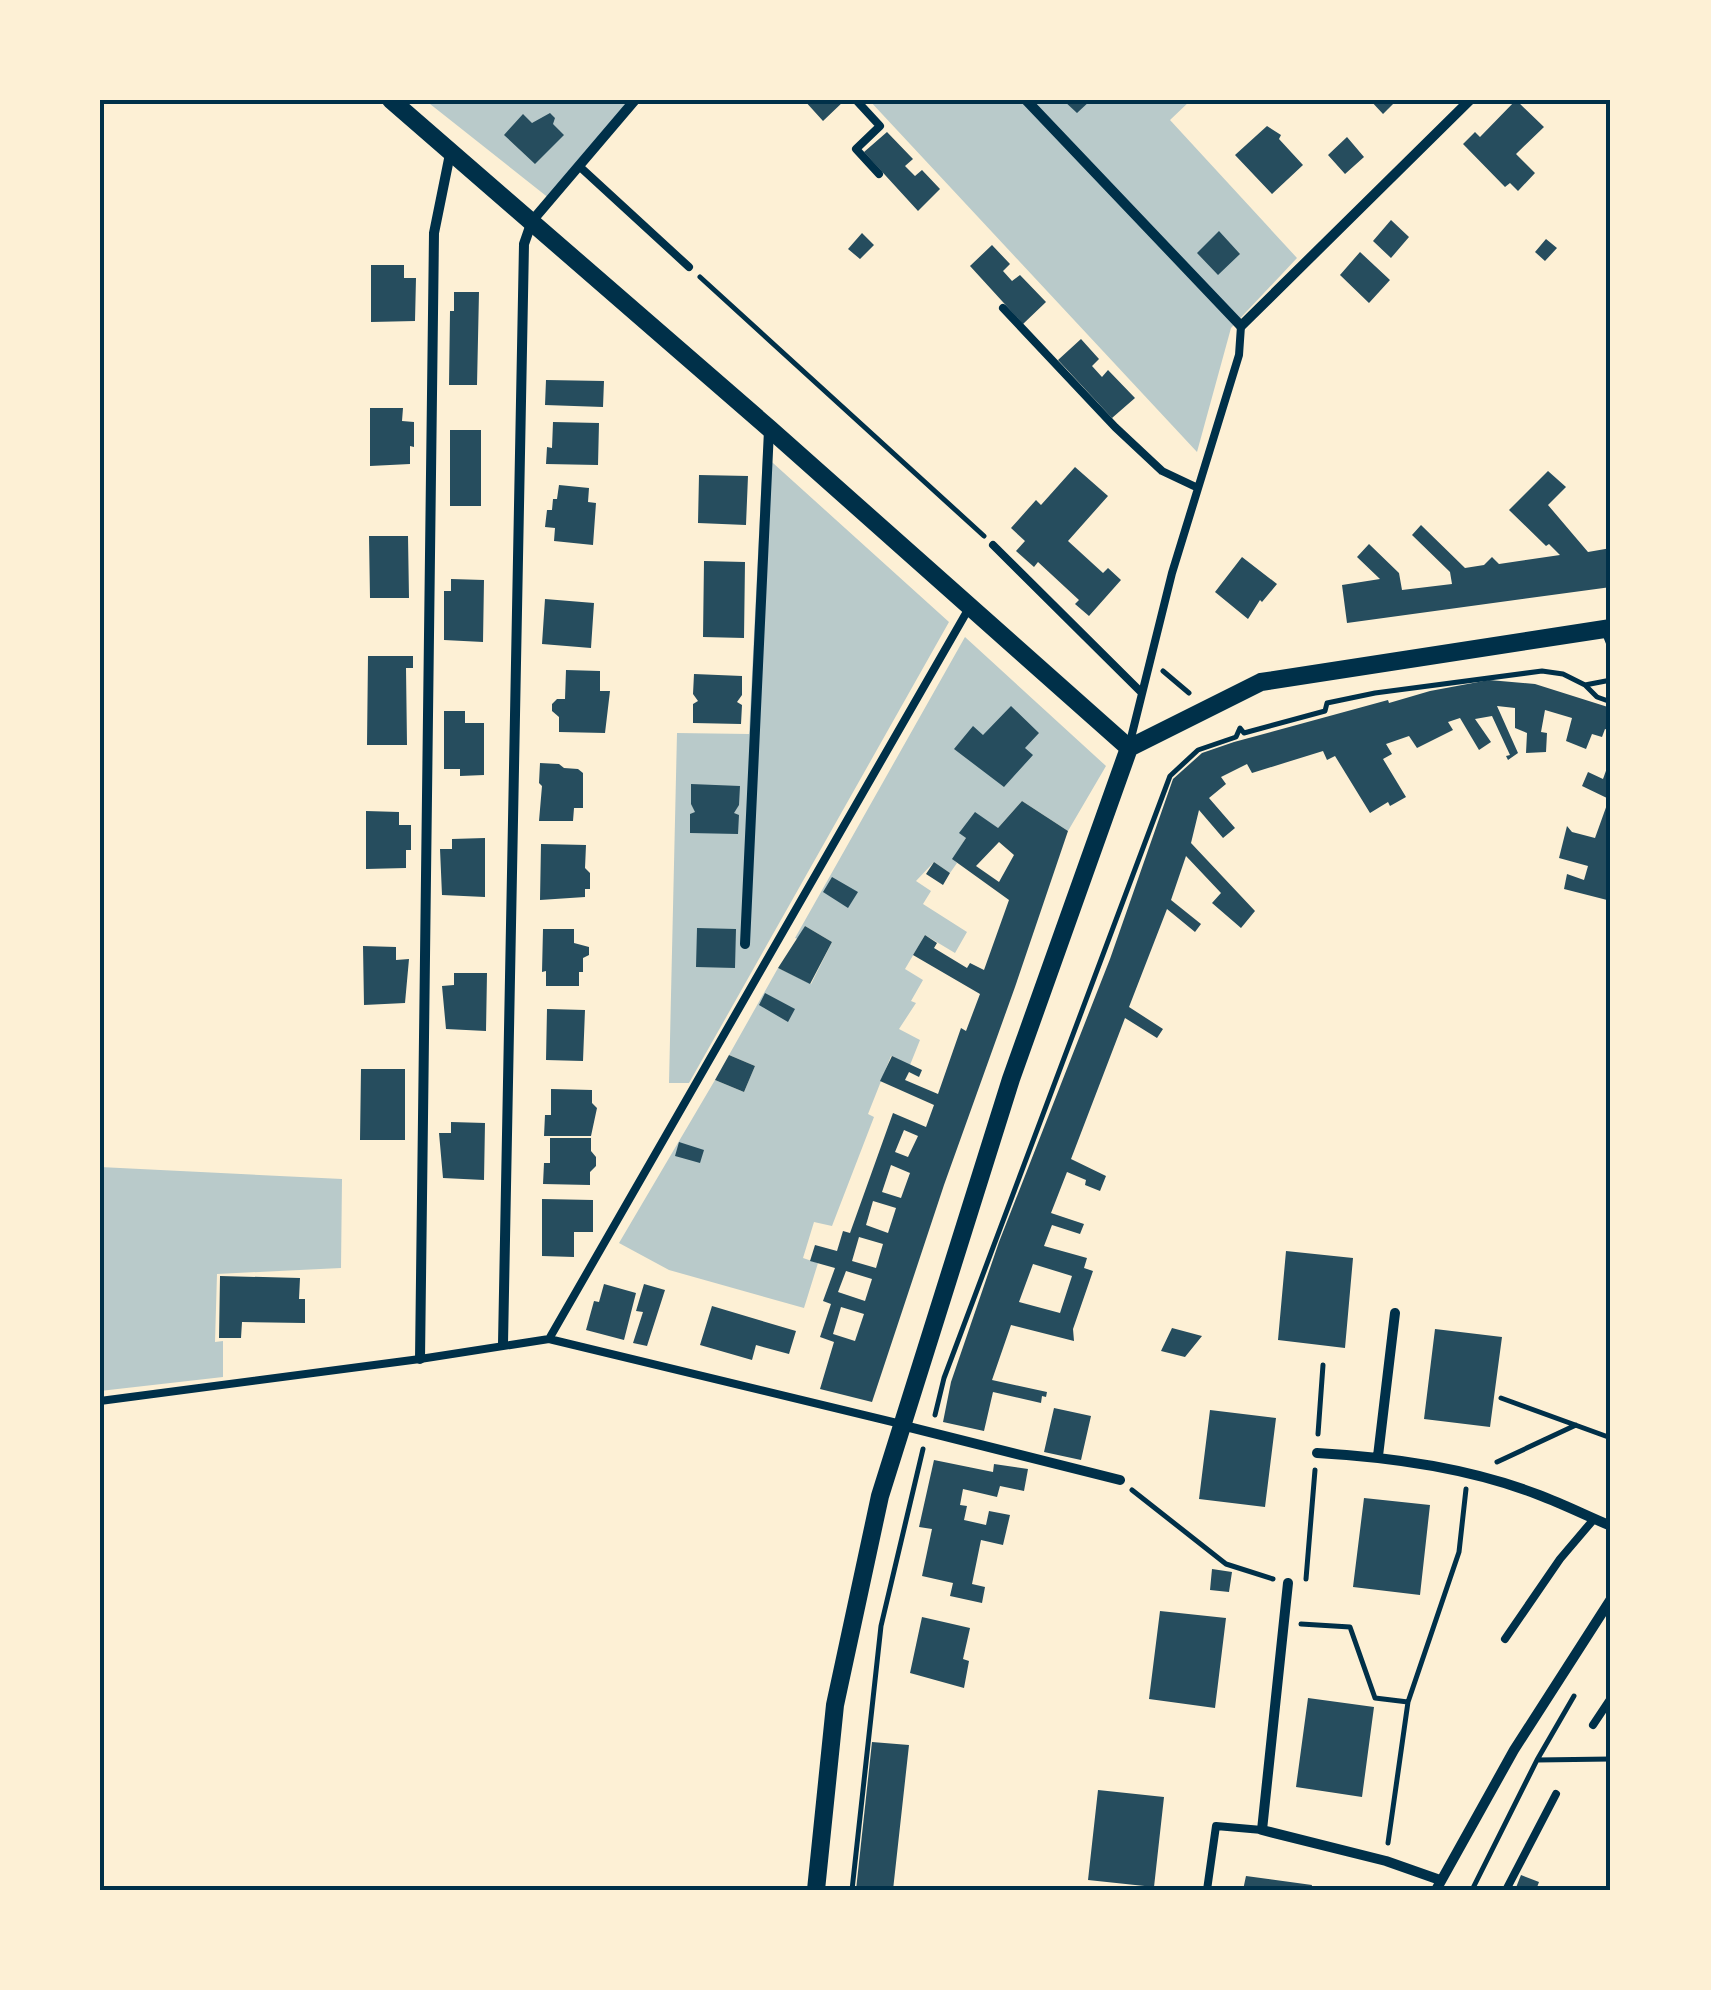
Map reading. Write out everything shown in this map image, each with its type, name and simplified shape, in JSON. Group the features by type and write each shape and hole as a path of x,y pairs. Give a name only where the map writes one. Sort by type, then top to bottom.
{"street":[{"path":"391,100 1129,748"},
{"path":"504,1344 524,244 532,221 636,100"},
{"path":"1026,100 1240,326 1470,100"},
{"path":"420,1359 434,232 450,154"},
{"path":"745,944 770,429"},
{"path":"816,1890 835,1705 880,1496 1011,1079 1129,748 1260,682 1609,633"},
{"path":"1378,1456 1395,1313"},
{"path":"901,1424 1120,1480"},
{"path":"1316,1453 1378,1456 1468,1475 1537,1494 1611,1526"},
{"path":"1288,1583 1262,1830 1386,1861 1438,1885 1523,1735 1611,1598"}],"lane":[{"path":"856,100 880,126 856,149 879,174"},
{"path":"578,166 689,267"},
{"path":"1003,308 1162,471 1198,488"},
{"path":"1129,748 1172,573 1239,355 1240,326"},
{"path":"993,545 1142,693"},
{"path":"549,1339 970,608"},
{"path":"100,1401 549,1339 901,1424"},
{"path":"1505,1638 1594,1519"},
{"path":"1593,1726 1611,1698"},
{"path":"1506,1890 1556,1794"},
{"path":"1207,1890 1216,1826 1262,1830"}],"path":[{"path":"689,267 993,545"},
{"path":"1156,687 1161,670 1185,690"},
{"path":"852,1890 881,1626 923,1449 944,1378 1170,776 1198,750 1236,737 1240,728 1244,733 1325,710 1327,703 1375,693 1542,671 1563,674 1611,702"},
{"path":"1584,685 1611,680"},
{"path":"1120,1480 1226,1564 1306,1585 1323,1365"},
{"path":"1501,1398 1611,1438"},
{"path":"1386,1861 1408,1702 1459,1552 1468,1475 1576,1425"},
{"path":"1300,1624 1350,1627 1375,1698 1408,1702"},
{"path":"1472,1890 1537,1760 1602,1756 1611,1759"}],"shaded area":[{"path":"425,100 635,100 550,199"},
{"path":"869,100 1191,100 1170,120 1297,258 1231,328 1197,452"},
{"path":"763,454 949,622 689,1083 669,1083 677,733 749,734"},
{"path":"965,637 1106,766 1068,831 1022,801 998,828 960,833 966,838 953,859 957,863 950,873 934,862 916,881 931,891 923,904 967,932 955,953 925,935 905,969 923,980 911,1001 916,1003 899,1029 920,1040 910,1065 891,1056 868,1114 874,1117 832,1226 814,1222 803,1258 818,1263 804,1308 669,1270 619,1243 715,1080 744,1092 755,1066 729,1055 778,968 811,984 832,942 805,926 795,938"},
{"path":"100,1167 342,1179 341,1268 217,1274 215,1342 223,1341 223,1377 100,1391"}],"building":[{"path":"804,100 845,100 823,121"},
{"path":"1063,100 1091,100 1077,113"},
{"path":"1370,100 1397,100 1383,114"},
{"path":"1516,100 1544,127 1516,154 1535,173 1518,191 1510,183 1505,187 1463,144 1475,132 1480,137"},
{"path":"550,113 555,118 553,124 564,135 535,164 504,135 523,114 532,123"},
{"path":"1267,126 1281,135 1279,139 1303,165 1272,194 1235,155"},
{"path":"887,132 913,159 905,166 915,176 922,170 940,189 918,211 864,152"},
{"path":"1347,137 1364,157 1345,174 1328,155"},
{"path":"1391,220 1409,237 1391,258 1373,241"},
{"path":"1219,231 1240,254 1218,275 1197,253"},
{"path":"862,233 874,245 860,259 848,249"},
{"path":"1546,239 1557,248 1545,261 1535,252"},
{"path":"992,245 1010,264 1003,271 1012,281 1020,275 1046,302 1023,324 970,266"},
{"path":"1360,252 1390,280 1369,303 1340,275"},
{"path":"371,265 404,265 404,278 416,278 415,321 371,322"},
{"path":"454,292 479,292 477,385 449,385"},
{"path":"1081,339 1099,359 1092,366 1102,377 1108,370 1135,398 1112,418 1058,360"},
{"path":"546,380 604,381 603,407 545,405"},
{"path":"370,408 403,408 402,421 414,422 410,464 370,466"},
{"path":"553,422 599,423 598,465 546,464 547,447 552,448"},
{"path":"450,430 481,430 481,506 450,506"},
{"path":"1075,467 1108,496 1068,541 1103,573 1108,568 1121,580 1089,616 1075,604 1079,600 1038,562 1034,567 1016,551 1025,541 1011,528 1036,500 1041,505"},
{"path":"1548,471 1566,487 1548,505 1588,552 1611,548 1611,587 1347,623 1342,585 1380,579 1357,557 1369,544 1399,573 1402,590 1452,584 1450,572 1412,535 1421,525 1465,568 1484,565 1492,557 1499,564 1560,555 1509,510"},
{"path":"699,475 748,476 746,525 698,523"},
{"path":"559,485 589,488 588,502 596,503 593,545 554,541 555,528 545,527 547,510 552,510"},
{"path":"369,536 408,536 409,598 370,598"},
{"path":"1242,557 1277,584 1248,619 1215,592"},
{"path":"704,561 745,562 744,638 703,637"},
{"path":"451,579 484,580 483,642 444,640 444,591 451,591"},
{"path":"545,599 594,603 591,648 542,644"},
{"path":"368,656 413,656 413,668 406,668 407,745 367,745"},
{"path":"566,670 600,671 600,691 610,691 605,733 559,732 559,717 552,711 552,704 565,699"},
{"path":"694,674 742,676 742,695 737,702 742,705 741,724 693,723 693,704 698,701 693,694"},
{"path":"1489,680 1535,684 1611,708 1611,731 1605,729 1602,737 1592,734 1586,749 1566,741 1572,718 1545,710 1541,732 1547,733 1546,752 1526,753 1527,733 1515,728 1515,708 1497,706 1518,753 1508,760 1506,756 1510,755 1492,716 1475,719 1491,742 1479,750 1460,718 1448,722 1453,730 1417,748 1409,736 1386,744 1392,754 1383,759 1406,797 1370,813 1335,756 1327,760 1323,751 1252,773 1247,764 1221,777 1226,784 1209,798 1235,828 1223,838 1199,810 1191,843 1255,911 1241,928 1212,903 1221,893 1186,856 1171,900 1201,924 1195,932 1167,909 1129,1007 1163,1029 1157,1038 1125,1018 1071,1159 1106,1176 1100,1191 1067,1172 1051,1213 1084,1224 1080,1234 1052,1225 1044,1246 1087,1258 1084,1268 1093,1271 1073,1329 1074,1341 1011,1325 992,1380 1047,1392 1046,1397 1042,1396 1041,1403 993,1392 984,1431 943,1422 951,1382 999,1242 1110,959 1173,779 1202,753 1234,742 1430,691","holes":["1033,1264 1072,1276 1060,1313 1019,1302"]},
{"path":"1011,706 1039,733 1025,748 1033,755 1004,787 954,749 973,726 983,735"},
{"path":"444,711 465,711 465,723 484,723 484,775 460,776 460,769 444,769"},
{"path":"1611,757 1611,901 1564,889 1567,874 1584,880 1588,866 1559,858 1567,826 1572,832 1595,838 1609,799 1582,786 1588,772 1603,779"},
{"path":"540,763 559,764 583,773 583,808 574,808 573,821 539,821"},
{"path":"691,784 740,786 739,805 734,813 739,815 738,834 690,833 690,814 695,812"},
{"path":"1022,801 1068,831 872,1402 820,1389 834,1342 820,1337 831,1304 823,1301 835,1268 810,1261 815,1245 837,1251 843,1231 850,1233 893,1113 926,1127 934,1105 880,1081 892,1056 922,1070 919,1077 909,1072 905,1080 938,1094 961,1028 966,1031 980,994 913,955 925,935 937,943 934,948 967,968 970,963 984,970 1009,900 952,859 966,838 959,833 975,812 998,828","holes":["999,842 1014,855 999,882 976,866","904,1130 918,1136 908,1157 895,1152","891,1165 910,1173 901,1198 882,1192","873,1201 896,1208 888,1233 866,1225","859,1237 883,1244 876,1268 852,1261","846,1271 872,1279 865,1301 838,1292","841,1307 864,1314 855,1341 833,1334"]},
{"path":"366,811 399,812 399,825 411,825 406,868 366,869"},
{"path":"485,838 485,897 442,895 440,849 452,849 452,839"},
{"path":"541,844 586,845 585,868 590,873 590,889 585,889 585,897 540,900"},
{"path":"934,862 950,873 943,885 926,874"},
{"path":"832,877 858,892 848,908 823,892"},
{"path":"805,926 832,942 810,984 778,968"},
{"path":"697,928 736,929 735,968 696,967"},
{"path":"543,929 574,929 574,943 589,947 589,955 583,958 583,972 579,972 579,986 546,986 546,971 542,972"},
{"path":"363,946 396,947 396,960 409,959 405,1003 364,1005"},
{"path":"454,973 487,973 486,1031 446,1029 442,986 454,985"},
{"path":"765,993 795,1009 788,1022 759,1005"},
{"path":"547,1009 585,1010 583,1061 546,1060"},
{"path":"729,1055 755,1066 744,1092 715,1080"},
{"path":"361,1069 405,1069 405,1140 360,1140"},
{"path":"551,1089 592,1090 592,1103 597,1108 591,1136 544,1136 545,1115 551,1115"},
{"path":"451,1122 485,1123 484,1180 443,1178 439,1133 451,1133"},
{"path":"550,1138 591,1138 596,1166 590,1172 590,1185 543,1184 544,1163 550,1163"},
{"path":"679,1142 704,1150 700,1163 675,1156"},
{"path":"542,1199 593,1200 593,1232 574,1232 574,1257 542,1256"},
{"path":"1286,1251 1353,1258 1345,1348 1278,1340"},
{"path":"220,1276 300,1278 299,1299 305,1299 305,1323 242,1322 241,1338 219,1338"},
{"path":"604,1284 636,1293 624,1340 586,1330 594,1301 599,1302"},
{"path":"644,1284 665,1290 647,1346 633,1343 643,1312 636,1311"},
{"path":"712,1306 796,1331 789,1354 756,1345 752,1360 700,1345"},
{"path":"1172,1328 1202,1336 1185,1357 1161,1351"},
{"path":"1435,1329 1502,1337 1490,1427 1424,1419"},
{"path":"1054,1408 1091,1416 1081,1460 1044,1452"},
{"path":"1210,1410 1276,1418 1265,1507 1199,1499"},
{"path":"934,1460 993,1472 994,1464 1028,1469 1024,1491 1000,1486 997,1497 963,1489 960,1505 967,1506 964,1520 986,1525 989,1511 1010,1515 1003,1545 981,1540 972,1584 985,1587 982,1603 950,1596 953,1583 922,1576 932,1529 919,1527"},
{"path":"1364,1498 1430,1505 1420,1595 1353,1587"},
{"path":"1212,1569 1232,1572 1229,1592 1210,1590"},
{"path":"1160,1611 1226,1618 1215,1708 1149,1699"},
{"path":"922,1617 970,1628 963,1659 969,1661 964,1688 910,1673"},
{"path":"1308,1698 1374,1707 1362,1797 1296,1787"},
{"path":"872,1742 909,1745 893,1890 856,1890"},
{"path":"1098,1790 1164,1797 1154,1887 1088,1880"},
{"path":"1521,1875 1539,1882 1536,1890 1515,1890"},
{"path":"1246,1876 1312,1885 1311,1890 1243,1890"}]}
